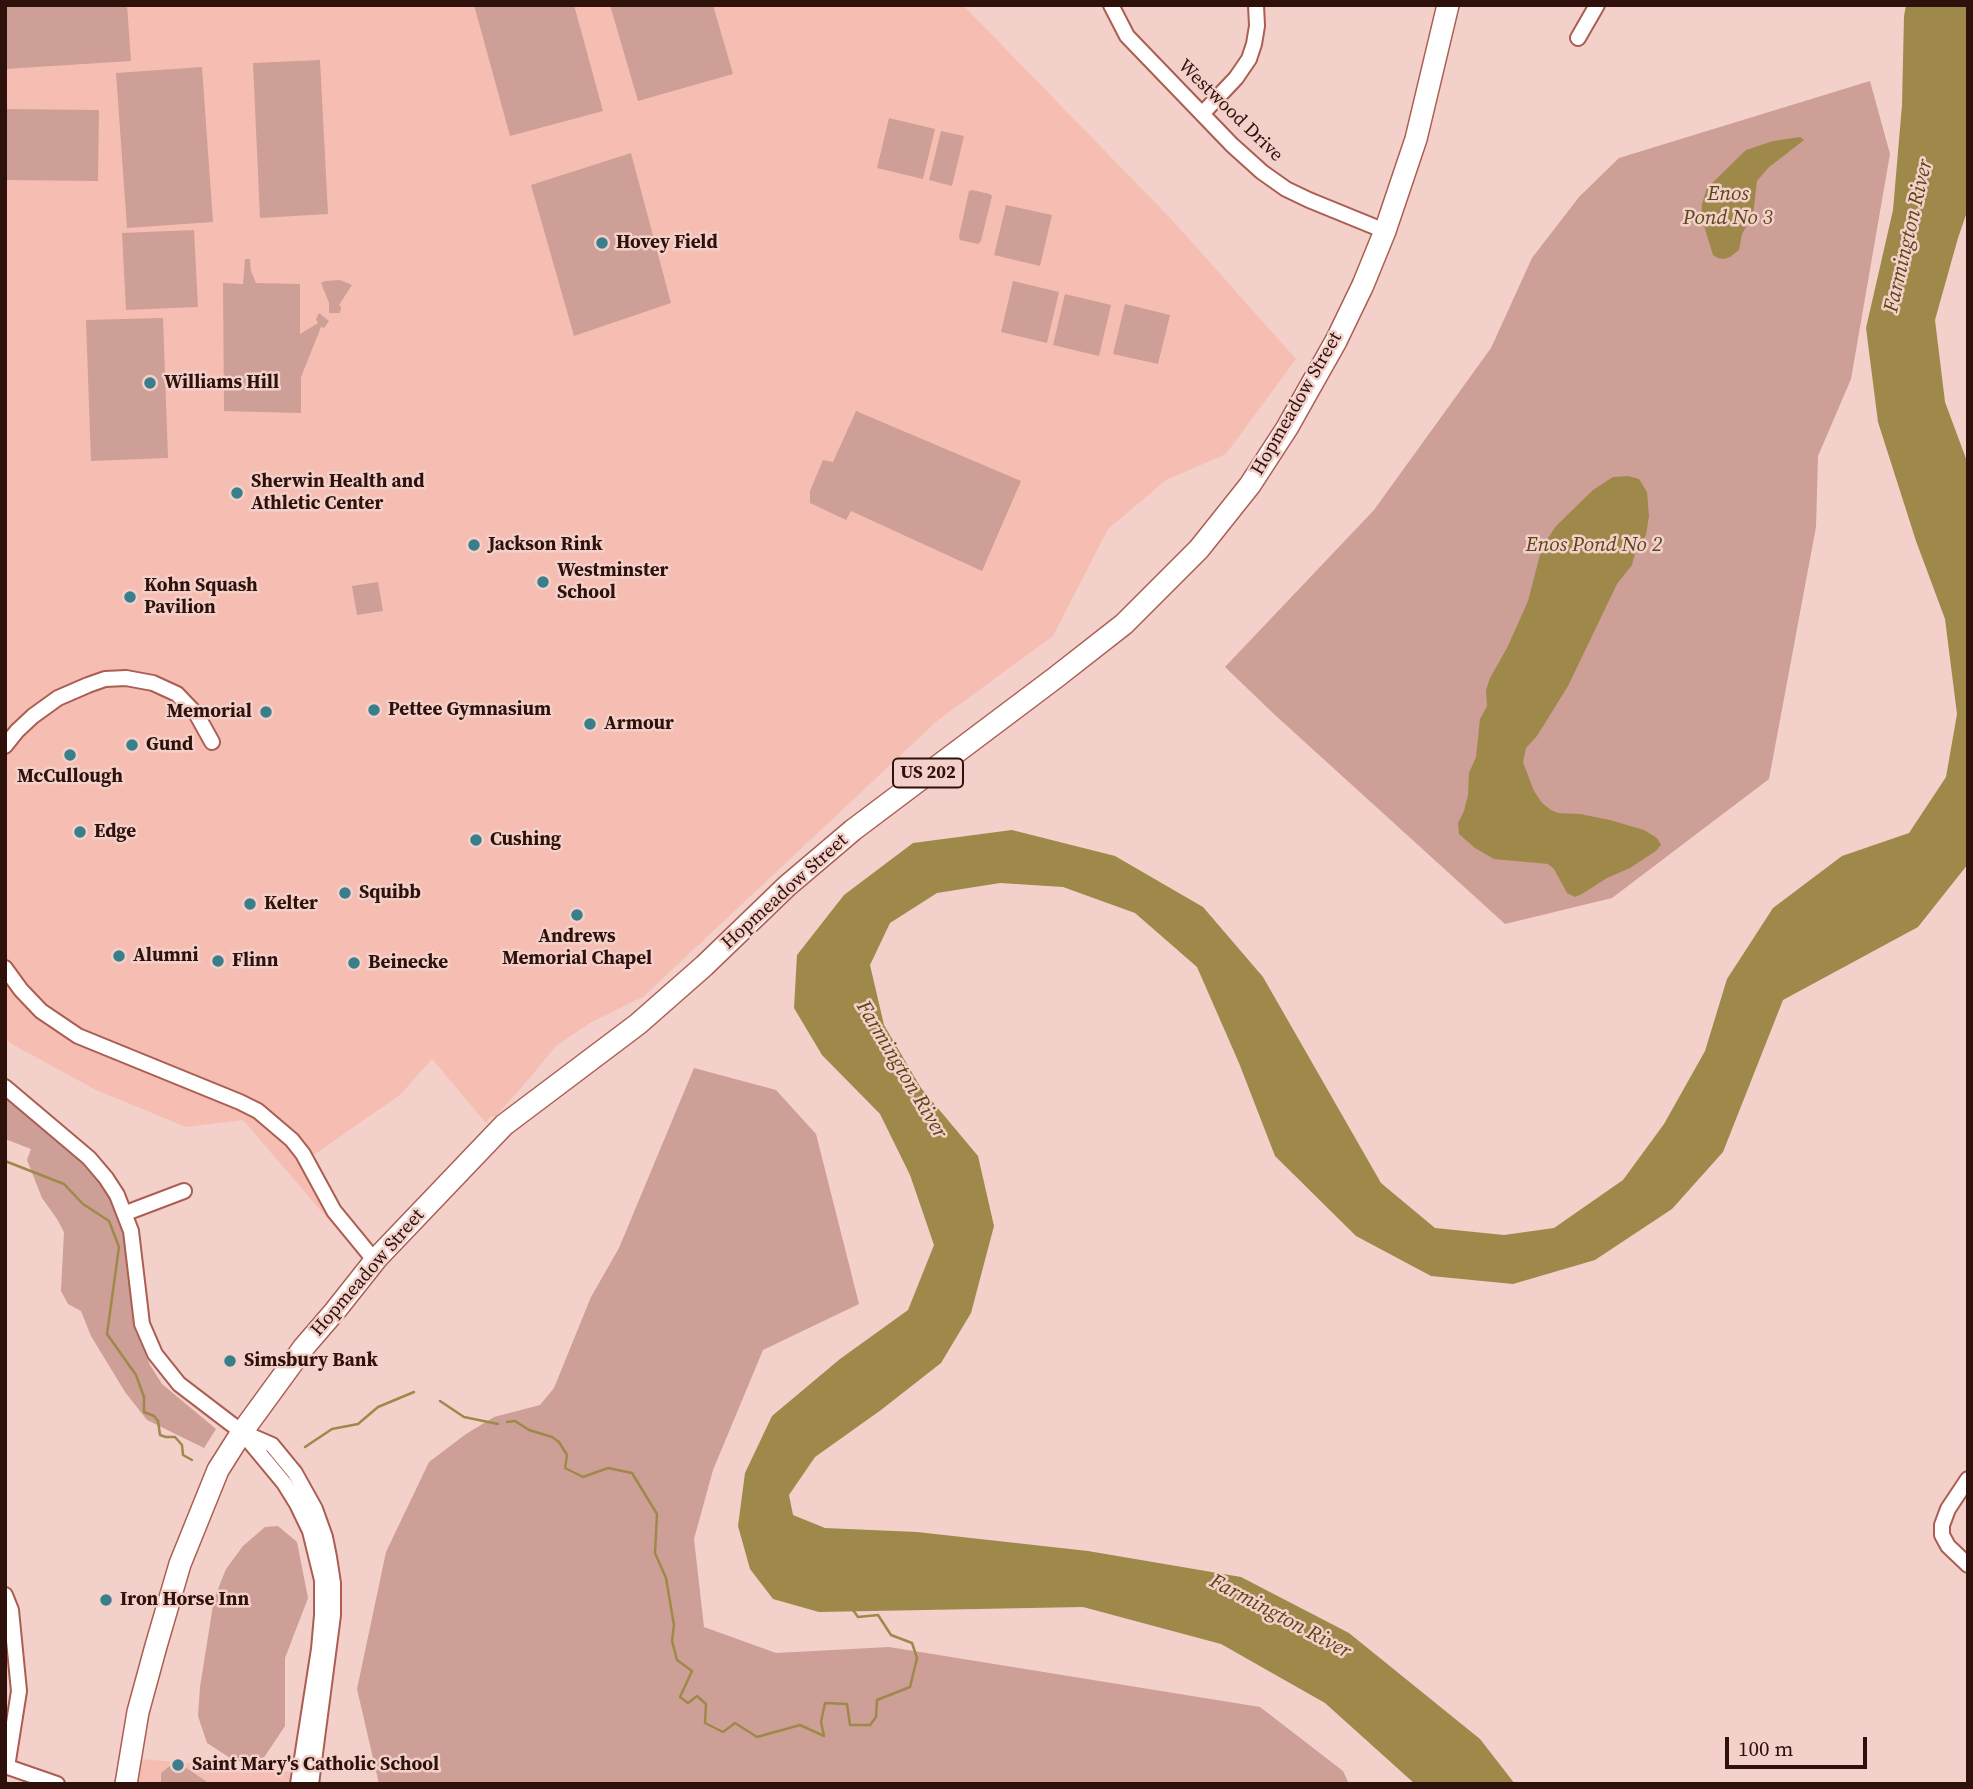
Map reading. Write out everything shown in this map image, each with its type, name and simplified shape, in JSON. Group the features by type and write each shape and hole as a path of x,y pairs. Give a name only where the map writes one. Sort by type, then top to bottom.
{"highway":[{"name":"Hopmeadow Street","path":"126,1784 138,1712 180,1564 218,1470 242,1432 304,1347 374,1261 504,1125 638,1024 704,966 787,886 853,830 1124,624 1199,549 1250,485 1287,429 1336,341 1363,285 1416,139 1448,5"}],"street":[{"name":"Westwood Drive","path":"1111,5 1127,36 1249,161 1286,189 1385,230"},
{"path":"1202,114 1236,78 1249,58 1254,44 1256,5"},
{"path":"1578,38 1597,5"},
{"path":"5,746 33,716 58,698 105,679 126,677 153,682 177,694 197,715 212,742"},
{"path":"5,968 21,990 60,1026 258,1111 298,1147 334,1211 374,1261"},
{"path":"5,1087 89,1158 112,1187 131,1231 142,1324 155,1354 179,1384 242,1432 284,1483 310,1531 322,1580 322,1615 298,1784"},
{"path":"125,1213 184,1191"},
{"path":"242,1432 272,1445 295,1473 315,1509 330,1557 333,1615 311,1784"},
{"path":"1968,1479 1948,1509 1942,1525 1942,1535 1948,1546 1968,1565"},
{"path":"5,1595 11,1611 19,1690 6,1767 57,1784"}],"shaded area":[{"name":"Westminster School","path":"5,5 963,5 1173,221 1296,359 1226,454 1166,480 1108,529 1053,636 937,721 643,997 590,1023 556,1046 496,1116 490,1117 486,1123 432,1059 401,1094 301,1164 374,1250 363,1260 243,1120 186,1127 96,1090 5,1038"},
{"path":"5,5 127,5 131,61 5,69"},
{"path":"474,5 574,5 603,111 510,136"},
{"path":"610,5 713,5 733,74 638,101"},
{"path":"320,60 328,214 260,218 253,63"},
{"path":"202,67 213,222 127,228 116,73"},
{"path":"1870,81 1890,154 1851,379 1818,456 1816,527 1769,779 1612,898 1505,924 1225,667 1374,510 1491,348 1532,258 1579,197 1619,158"},
{"path":"5,109 99,110 98,181 5,180"},
{"path":"889,118 935,129 923,179 877,168"},
{"path":"941,131 964,136 952,186 929,180"},
{"name":"Hovey Field","path":"631,153 671,303 574,336 531,185"},
{"path":"969,191 992,196 978,244 960,240 959,236"},
{"path":"1006,205 1052,215 1040,266 994,255"},
{"path":"194,230 198,307 126,310 122,233"},
{"path":"245,259 250,259 256,283 300,284 300,334 318,323 316,319 319,313 329,321 324,328 321,327 301,377 301,413 224,411 223,283 243,284"},
{"path":"340,280 352,285 339,305 340,313 329,313 329,303 321,283"},
{"path":"1013,281 1059,292 1047,343 1001,332"},
{"path":"1065,294 1111,305 1099,356 1053,345"},
{"path":"1125,304 1170,315 1158,364 1113,354"},
{"path":"163,318 168,458 91,461 86,320"},
{"path":"856,411 1021,481 982,571 851,511 846,520 810,503 810,491 823,460 833,462"},
{"path":"378,582 383,611 357,615 352,586"},
{"path":"694,1068 776,1090 816,1134 859,1304 763,1350 713,1470 694,1539 704,1627 776,1653 889,1647 1260,1707 1343,1771 1349,1784 379,1784 357,1689 386,1552 429,1462 494,1417 540,1405 554,1388 591,1297 619,1248"},
{"path":"5,1097 62,1140 106,1190 117,1212 129,1257 135,1330 150,1365 162,1384 216,1429 204,1448 147,1420 125,1392 91,1336 81,1311 68,1304 61,1291 64,1232 42,1198 27,1160 31,1149 5,1139"},
{"path":"278,1526 297,1542 308,1598 285,1658 285,1726 261,1762 235,1761 207,1743 198,1716 214,1599 226,1569 243,1546 265,1527"},
{"name":"Saint Mary's Catholic School","path":"140,1759 294,1772 292,1784 137,1784"},
{"path":"171,1765 182,1765 210,1784 161,1784 161,1773"}],"water":[{"name":"Farmington River","path":"1906,5 1968,5 1968,209 1935,320 1945,402 1968,464 1968,864 1918,927 1783,1000 1723,1152 1672,1209 1595,1260 1513,1284 1431,1276 1356,1236 1275,1156 1239,1063 1197,967 1135,913 1063,887 1000,883 937,893 890,923 870,965 884,1025 921,1088 978,1156 994,1226 971,1313 941,1363 815,1457 789,1495 793,1515 825,1528 917,1532 1088,1551 1241,1577 1349,1633 1480,1739 1515,1784 1415,1784 1325,1703 1221,1644 1083,1607 819,1612 773,1599 750,1569 738,1526 745,1473 772,1416 840,1359 908,1310 934,1245 910,1175 880,1114 822,1055 794,1008 797,955 844,895 913,843 1012,830 1115,856 1203,907 1263,977 1381,1183 1435,1228 1504,1235 1554,1228 1623,1180 1664,1124 1705,1051 1727,979 1773,908 1842,856 1909,833 1946,777 1957,714 1945,619 1916,541 1878,422 1866,328 1893,210 1902,105"},
{"name":"Enos Pond No 3","path":"1800,137 1804,140 1768,168 1757,181 1753,215 1742,234 1739,250 1724,259 1713,255 1701,216 1707,188 1746,150 1773,141"},
{"name":"Enos Pond No 2","path":"1628,476 1639,479 1647,492 1649,516 1646,535 1635,553 1632,565 1617,584 1568,686 1537,736 1526,748 1523,762 1534,791 1551,810 1610,820 1644,830 1657,838 1661,845 1630,868 1575,897 1567,893 1554,869 1548,864 1494,859 1459,834 1458,823 1468,795 1469,773 1476,757 1480,719 1487,706 1486,690 1528,601 1542,547 1556,526 1593,490 1613,477"}],"waterway":[{"path":"5,1161 64,1184 83,1204 109,1221 119,1247 107,1334 136,1375 144,1397 144,1412 158,1421 160,1435 175,1437 182,1445 183,1455 192,1460"},
{"path":"305,1447 332,1429 358,1424 378,1407 414,1392"},
{"path":"440,1401 464,1417 498,1424"},
{"path":"507,1422 515,1421 559,1442 567,1455 565,1468 583,1477 608,1468 632,1473 657,1514 655,1553 666,1578 674,1625 672,1641 677,1660 692,1671 680,1697 688,1703 697,1696 706,1704 705,1723 723,1732 735,1723 757,1737 800,1725 824,1736 821,1722 825,1703 847,1704 850,1725 870,1725 876,1717 877,1700 910,1687 917,1658 912,1643 891,1635 878,1615 858,1617 853,1610"}],"place":[{"name":"Hovey Field","path":"602,243"},
{"name":"Williams Hill","path":"150,383"},
{"name":"Sherwin Health and Athletic Center","path":"237,493"},
{"name":"Jackson Rink","path":"474,545"},
{"name":"Westminster School","path":"543,582"},
{"name":"Kohn Squash Pavilion","path":"130,597"},
{"name":"Pettee Gymnasium","path":"374,710"},
{"name":"Memorial","path":"266,712"},
{"name":"Armour","path":"590,724"},
{"name":"Gund","path":"132,745"},
{"name":"McCullough","path":"70,755"},
{"name":"Edge","path":"80,832"},
{"name":"Cushing","path":"476,840"},
{"name":"Squibb","path":"345,893"},
{"name":"Kelter","path":"250,904"},
{"name":"Andrews Memorial Chapel","path":"577,915"},
{"name":"Alumni","path":"119,956"},
{"name":"Flinn","path":"218,961"},
{"name":"Beinecke","path":"354,963"},
{"name":"Simsbury Bank","path":"230,1361"},
{"name":"Iron Horse Inn","path":"106,1600"},
{"name":"Saint Mary's Catholic School","path":"178,1765"}]}
